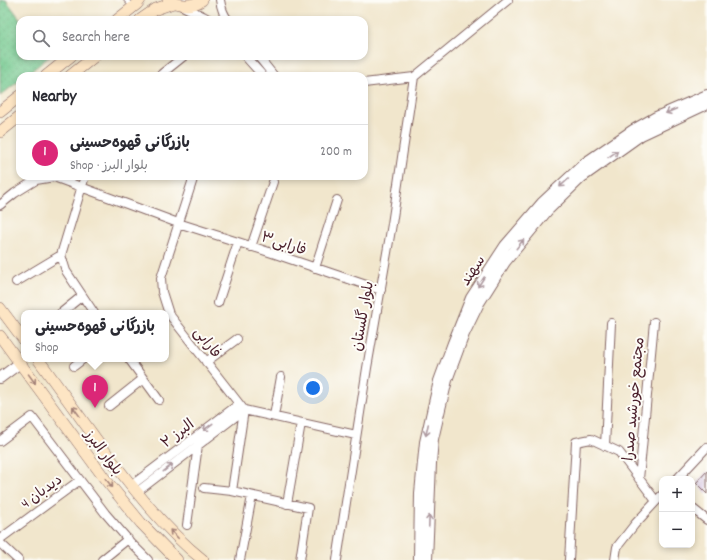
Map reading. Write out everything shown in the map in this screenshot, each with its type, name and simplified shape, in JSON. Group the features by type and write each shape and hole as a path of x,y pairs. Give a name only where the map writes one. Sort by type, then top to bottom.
{"main road":[{"path":"146,16 156,9 174,3 191,5 202,0"},
{"path":"121,16 133,2"},
{"path":"51,72 66,60"},
{"path":"75,72 90,60"},
{"path":"0,112 16,99"},
{"path":"0,132 16,119"},
{"path":"0,308 21,336"},
{"name":"بلوار البرز","path":"0,336 105,479 141,523 177,560"},
{"name":"بلوار البرز","path":"40,362 134,489 153,512 203,560"}],"street":[{"path":"220,0 224,16"},
{"path":"368,83 414,77 508,0"},
{"path":"174,3 204,16"},
{"path":"164,72 179,60"},
{"path":"249,60 259,72"},
{"path":"261,60 271,72"},
{"name":"بلوار گلستان","path":"337,560 356,435 392,224 414,77"},
{"name":"سهند","path":"419,560 420,493 425,442 439,381 471,298 505,246 542,203 586,163 633,130 656,117 707,95"},
{"name":"سهند","path":"427,560 431,462 440,409 447,380 464,334 491,284 505,262 547,211 582,177 641,136 707,104"},
{"name":"فارابی۳","path":"0,205 36,180"},
{"name":"فارابی۳","path":"62,180 178,223 381,290"},
{"path":"84,180 61,255 66,271 92,310"},
{"name":"فارابی","path":"168,310 162,292 161,278 193,180"},
{"path":"251,246 273,182"},
{"path":"315,268 337,200"},
{"path":"218,303 238,242"},
{"path":"16,282 61,255"},
{"path":"65,310 82,296"},
{"name":"فارابی","path":"169,314 241,407"},
{"name":"مجتمع خورشید صدرا","path":"639,479 654,322"},
{"name":"مجتمع خورشید صدرا","path":"605,446 611,323"},
{"path":"206,362 237,339"},
{"path":"74,366 79,362"},
{"path":"130,362 159,400"},
{"path":"0,378 20,363"},
{"path":"274,416 281,377"},
{"path":"109,406 143,379"},
{"path":"232,491 241,407 301,423 356,435"},
{"name":"البرز ۲","path":"134,489 241,407"},
{"name":"البرز ۲","path":"134,489 198,445 241,407"},
{"path":"0,441 32,417 105,514 148,560"},
{"path":"287,504 301,423"},
{"name":"مجتمع خورشید صدرا","path":"569,560 576,442 591,439 619,452 639,479 659,498"},
{"path":"187,525 198,445"},
{"path":"680,476 707,447"},
{"name":"دیدبان 4","path":"0,539 80,480"},
{"path":"204,488 232,491 308,508 300,560"},
{"path":"240,560 252,496"},
{"path":"615,560 617,547 635,524 659,498"},
{"path":"695,510 707,520"},
{"path":"102,560 128,539"},
{"path":"0,543 18,560"}],"green space":[{"path":"0,0 6,0 18,16 16,16 16,60 45,60 30,72 16,72 16,83 0,96"}],"building":[{"path":"707,471 707,494 696,483"}],"place":[{"name":"بازرگانی قهوه‌حسینی","path":"95,408"}]}
